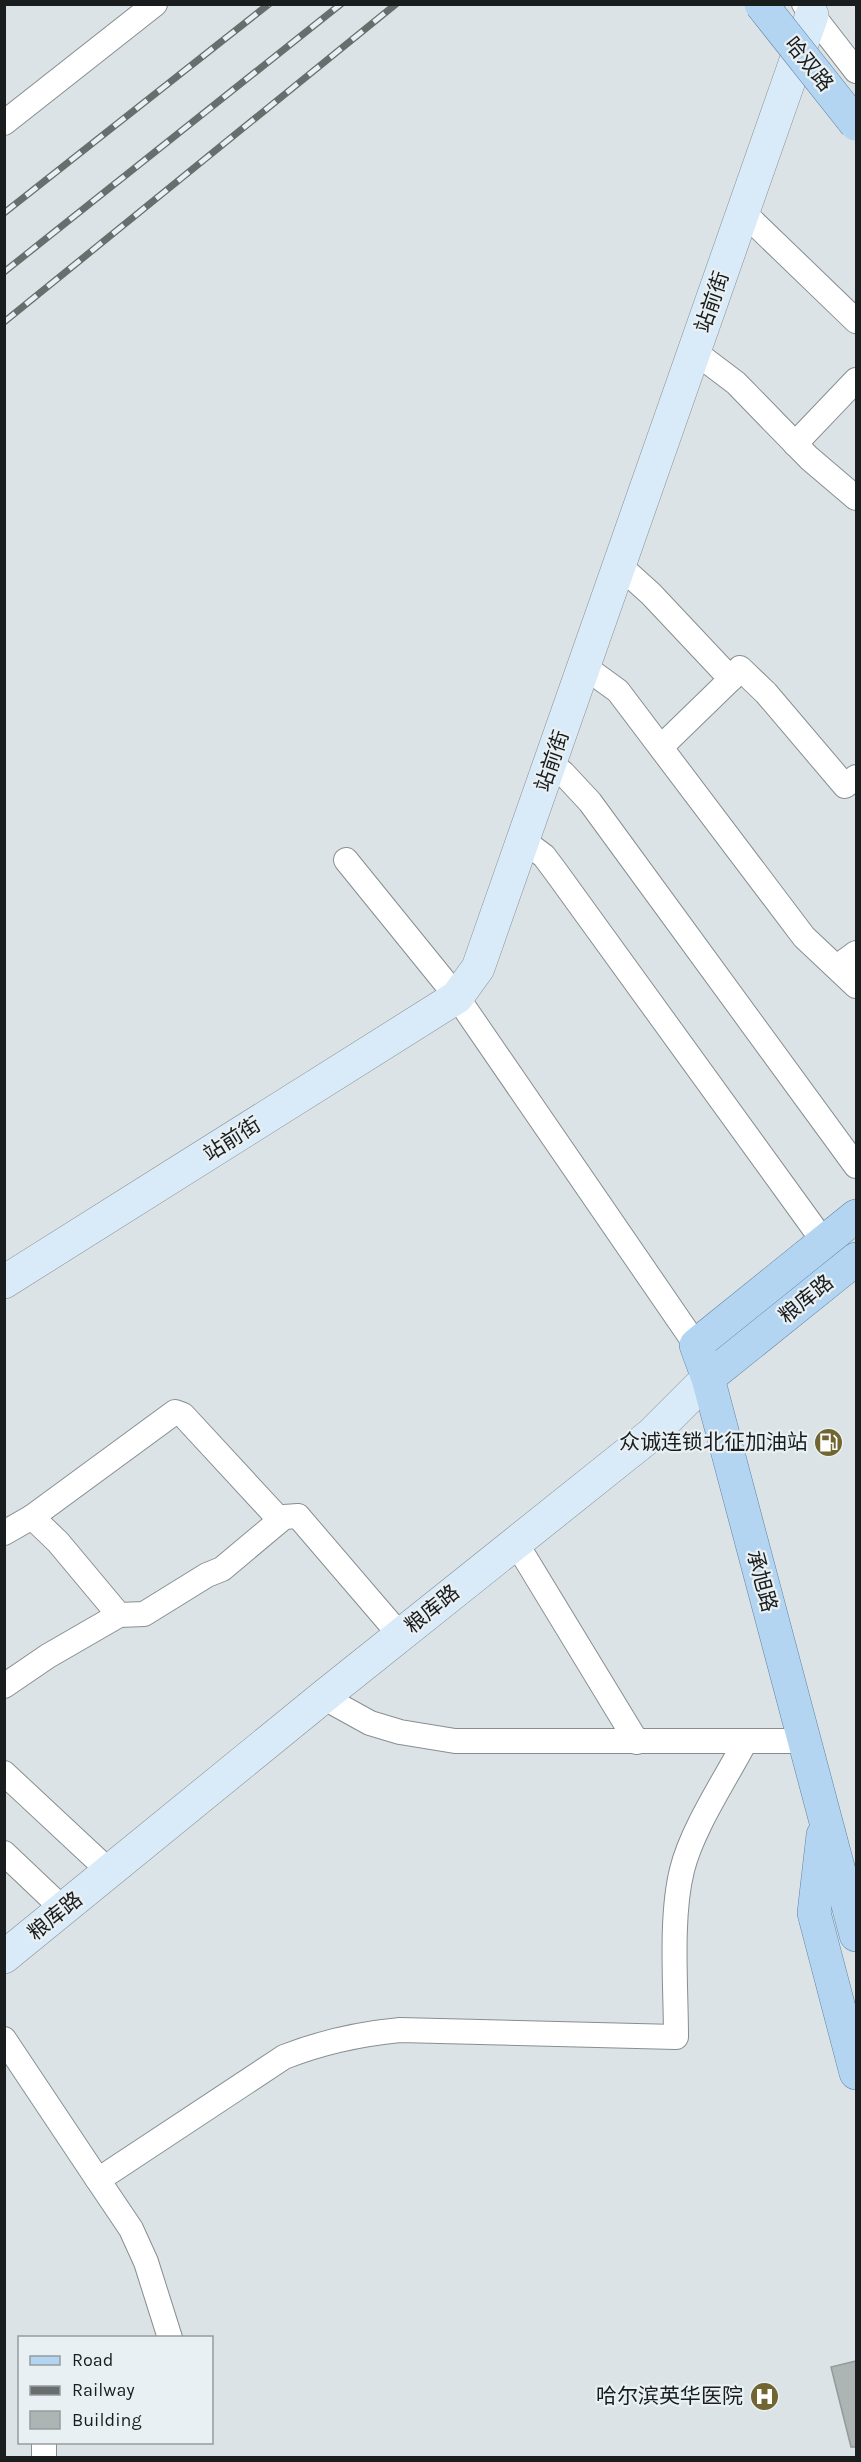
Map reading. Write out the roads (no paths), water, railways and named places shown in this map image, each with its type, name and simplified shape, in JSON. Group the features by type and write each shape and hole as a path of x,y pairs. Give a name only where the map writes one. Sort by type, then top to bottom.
{"main road":[{"name":"哈双路","path":"761,4 856,124"},
{"name":"粮库路","path":"696,1345 856,1216"},
{"name":"粮库路","path":"708,1378 856,1259"},
{"name":"承旭路","path":"696,1345 708,1378 856,1935"},
{"name":"承旭路","path":"824,1818 814,1913 856,2073"}],"street":[{"path":"4,123 155,4"},
{"path":"808,10 856,71"},
{"name":"站前街","path":"4,1282 458,997 478,968 743,212 808,10"},
{"path":"743,212 856,321"},
{"path":"694,352 736,383 809,459 856,498"},
{"path":"795,444 856,380"},
{"path":"620,566 651,594 731,679"},
{"path":"585,667 618,691 804,937 847,960 856,986"},
{"path":"661,747 740,668 766,693 845,786 856,777"},
{"path":"551,764 563,773 590,802 856,1166"},
{"path":"524,840 544,856 556,872 824,1242"},
{"path":"346,860 458,997 696,1345"},
{"name":"粮库路","path":"4,1957 323,1697 652,1434 708,1378"},
{"path":"4,1533 32,1517 176,1412 183,1415 280,1520"},
{"path":"4,1686 48,1656 119,1615 144,1614 207,1575 222,1569 284,1517 298,1516 400,1635"},
{"path":"32,1517 58,1542 119,1615"},
{"path":"516,1543 637,1742"},
{"path":"323,1697 370,1723 400,1732 455,1742 804,1741"},
{"path":"98,2180 284,2057 318,2044 359,2034 400,2030 676,2037 676,1907 682,1870 698,1830 745,1742"},
{"path":"4,1773 110,1871"},
{"path":"4,1853 63,1909"},
{"path":"4,2039 135,2237 154,2284 170,2336"}],"railway":[{"path":"4,213 269,4"},
{"path":"4,272 341,4"},
{"path":"4,322 396,4"}],"place":[{"name":"众诚连锁北征加油站","path":"829,1442"},
{"name":"哈尔滨英华医院","path":"764,2396"}]}
